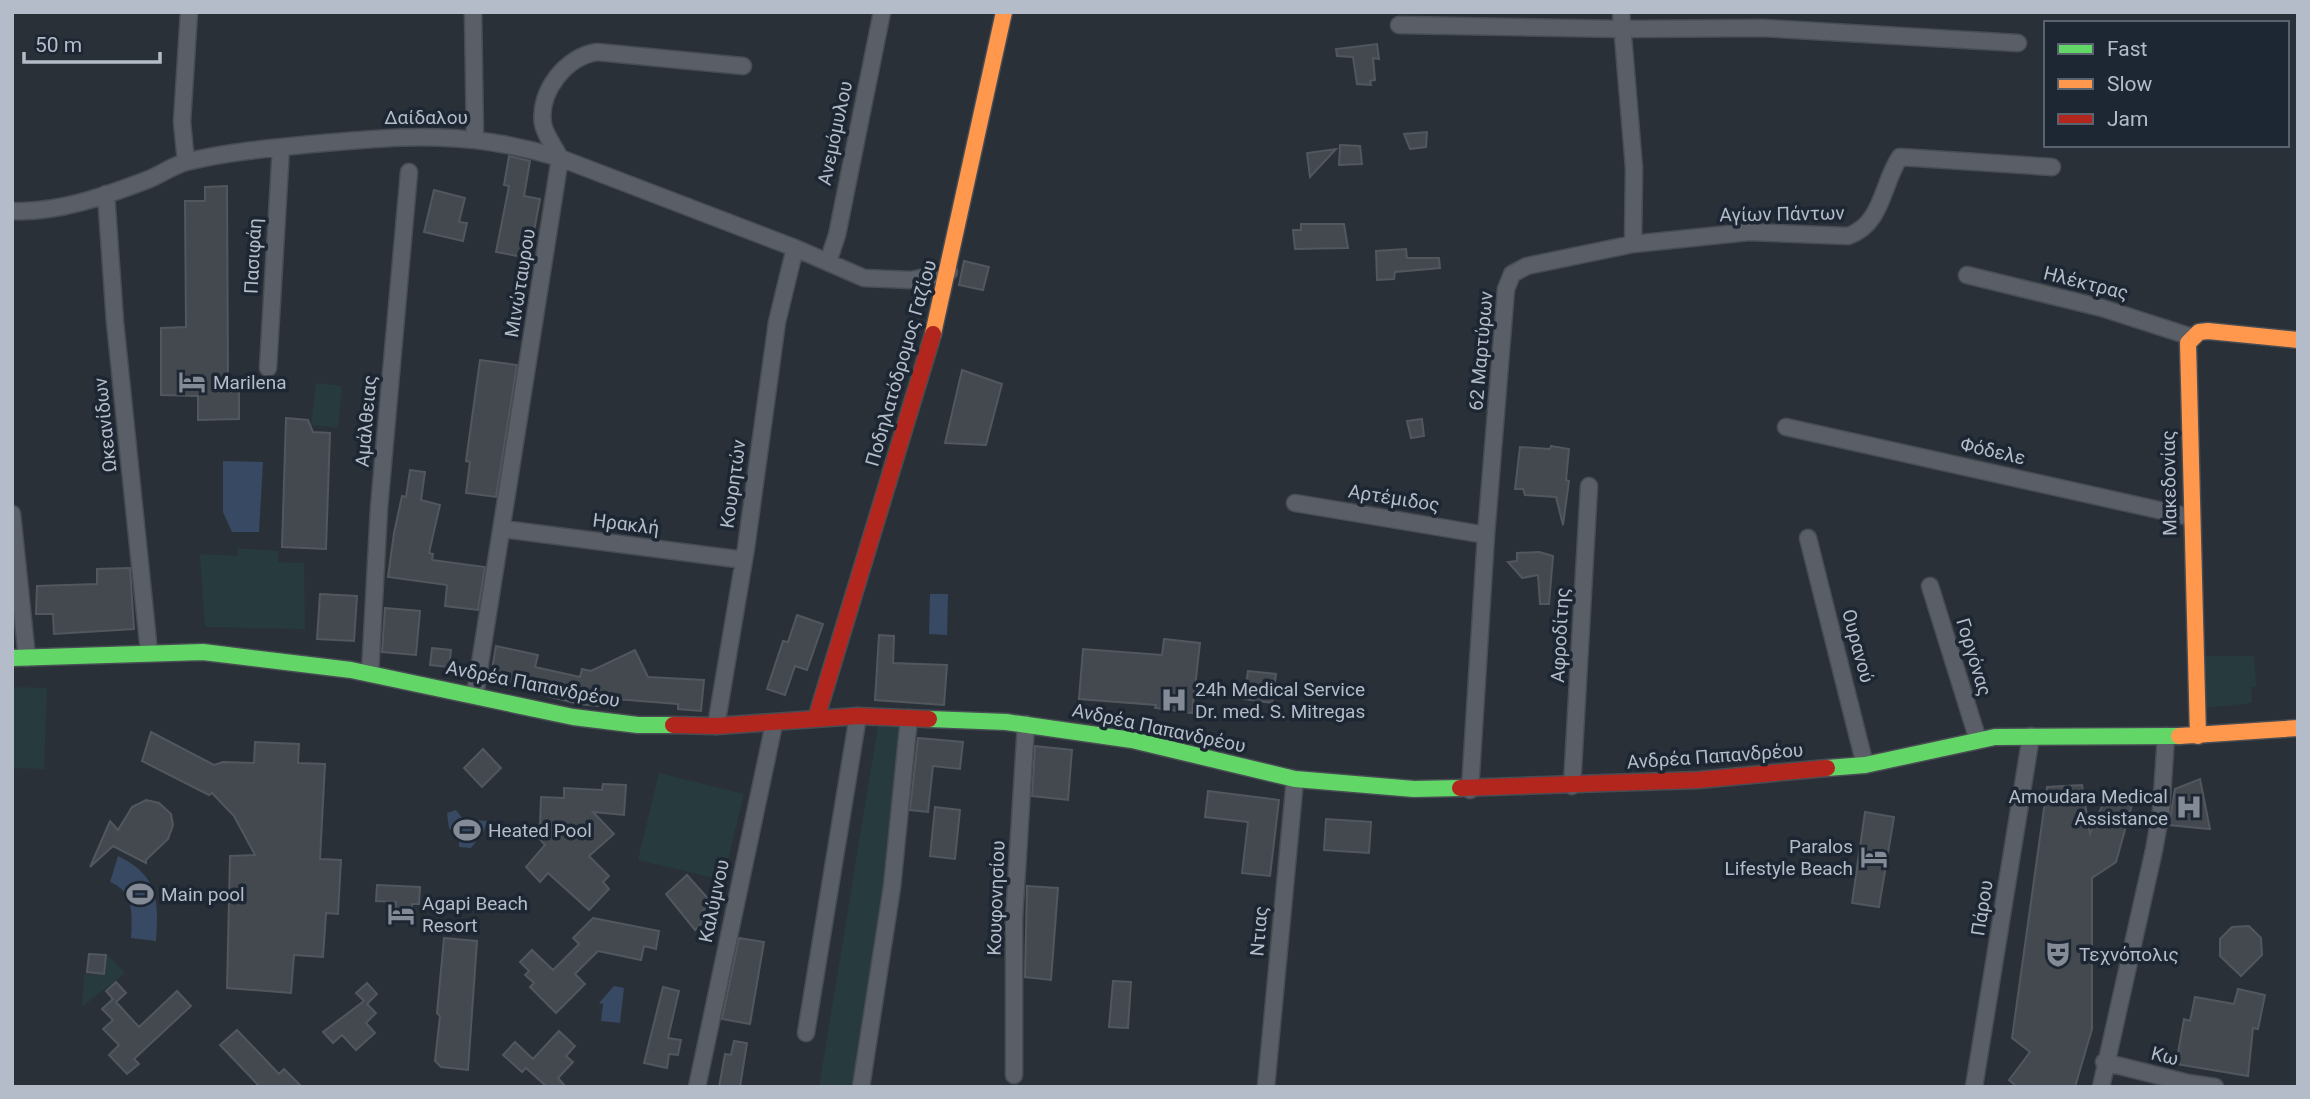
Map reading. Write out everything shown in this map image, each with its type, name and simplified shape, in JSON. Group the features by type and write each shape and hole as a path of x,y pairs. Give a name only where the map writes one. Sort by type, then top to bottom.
{"main road":[{"name":"Ποδηλατόδρομος Γαζίου","path":"816,719 865,566 949,272 1004,12"},
{"path":"2192,337 2208,331 2298,340"},
{"name":"Μακεδονίας","path":"2192,337 2187,354 2198,736"},
{"name":"Ανδρέα Παπανδρέου","path":"19,658 203,652 369,674 573,717 638,725 774,724 858,716 1026,724 1132,740 1295,779 1380,788 1470,790 1698,780 1864,765 1978,740 2031,736 2198,736 2298,728"}],"street":[{"path":"186,162 182,122 189,12"},
{"path":"473,12 475,138"},
{"name":"Ανεμόμυλου","path":"828,262 837,234 882,12"},
{"path":"1621,12 1634,168 1633,244"},
{"path":"1399,25 1624,29 1763,28 2018,43"},
{"path":"561,158 543,124 544,107 559,75 576,57 613,52 743,66"},
{"name":"Δαίδαλου","path":"12,211 52,209 106,194 186,162 281,147 405,136 475,138 524,147 561,158 794,248 852,274 877,281 911,281 949,272"},
{"name":"Πασιφάη","path":"268,368 281,147"},
{"name":"Αγίων Πάντων","path":"1633,244 1749,232 1848,236 1858,233 1871,220 1900,157 2052,167"},
{"name":"Μινώταυρου","path":"475,695 561,158"},
{"name":"Αμάλθειας","path":"369,674 379,508 409,172"},
{"name":"Ωκεανίδων","path":"106,194 115,322 149,652"},
{"name":"62 Μαρτύρων","path":"1470,790 1503,315 1511,274 1527,265 1633,244"},
{"name":"Κουρητών","path":"716,726 744,560 777,323 794,248"},
{"name":"Ηλέκτρας","path":"1967,275 2102,308 2192,337"},
{"name":"Φόδελε","path":"1786,426 2190,517"},
{"name":"Αφροδίτης","path":"1573,786 1589,486"},
{"name":"Αρτέμιδος","path":"1295,503 1486,535"},
{"path":"12,514 19,658"},
{"name":"Ηρακλή","path":"503,530 744,560"},
{"name":"Ουρανού","path":"1808,538 1864,765"},
{"name":"Γοργόνας","path":"1930,586 1978,740"},
{"path":"806,1033 858,716"},
{"path":"862,1087 892,887 909,718"},
{"name":"Καλύμνου","path":"696,1087 774,724"},
{"name":"Κουφονησίου","path":"1014,1075 1014,918 1026,724"},
{"name":"Πάρου","path":"1974,1087 2031,736"},
{"path":"2101,1087 2154,850 2161,811 2166,736"},
{"name":"Ντιας","path":"1266,1087 1295,779"},
{"name":"Κω","path":"2105,1062 2215,1087"}],"green space":[{"path":"316,383 342,386 338,428 311,425"},
{"path":"237,548 278,551 278,562 304,563 305,629 205,627 200,554 238,556"},
{"path":"2199,656 2254,656 2256,687 2251,687 2252,703 2203,708"},
{"path":"12,687 47,688 44,769 12,768"},
{"path":"904,725 887,867 852,1087 819,1087 878,726"},
{"path":"659,773 744,794 723,880 638,860"},
{"path":"107,955 125,973 82,1007 84,974 105,975"}],"water":[{"path":"223,461 263,462 259,532 232,532 223,512"},
{"path":"930,594 948,594 947,635 929,634"},
{"name":"Heated Pool","path":"456,810 467,824 475,820 487,821 484,831 471,848 459,847 459,838 449,828 447,813"},
{"name":"Main pool","path":"118,856 141,872 153,890 157,913 156,941 131,938 128,898 118,886 110,882"},
{"path":"614,986 624,988 620,1023 601,1021 603,1004 599,1003"}],"building":[{"path":"1377,44 1379,59 1373,58 1375,80 1370,81 1371,85 1357,84 1353,57 1337,56 1336,49"},
{"path":"1427,132 1426,147 1410,149 1404,134"},
{"path":"1340,145 1360,146 1362,164 1339,165"},
{"path":"1336,149 1310,177 1307,153"},
{"path":"509,156 530,161 524,196 540,199 529,258 496,252 509,186 504,185"},
{"path":"227,186 228,388 239,388 239,419 198,420 198,396 161,395 161,328 186,327 185,201 205,201 205,187"},
{"path":"434,190 465,198 459,222 467,223 463,241 424,232"},
{"path":"1301,224 1344,224 1348,248 1295,249 1293,230 1301,230"},
{"path":"1406,249 1407,258 1439,258 1440,268 1395,272 1394,279 1377,280 1376,251"},
{"path":"964,261 989,267 983,290 959,285"},
{"path":"480,360 517,365 496,497 466,493 470,462 466,461"},
{"path":"962,370 1002,384 986,445 945,443"},
{"path":"286,418 308,420 313,432 330,433 326,549 282,547"},
{"path":"1422,419 1424,436 1411,438 1407,421"},
{"path":"1551,446 1569,449 1566,480 1569,481 1563,525 1556,497 1525,495 1523,489 1515,489 1520,447 1550,449"},
{"path":"410,470 425,472 421,500 440,505 429,553 433,554 432,560 485,567 478,610 445,606 447,585 388,577 394,533 402,496 406,497"},
{"path":"1539,552 1553,556 1549,604 1540,604 1538,575 1522,578 1508,562 1517,561 1517,553"},
{"path":"130,568 134,629 54,634 53,614 36,614 37,586 97,584 97,569"},
{"path":"320,594 357,596 354,641 317,639"},
{"path":"385,608 420,611 416,655 382,652"},
{"path":"797,615 823,624 807,670 795,666 785,695 767,689 783,641 788,642"},
{"path":"879,635 894,636 893,663 947,665 944,705 875,700"},
{"path":"1164,639 1200,643 1192,713 1155,708 1156,705 1079,699 1083,649 1162,655"},
{"path":"496,646 538,655 535,667 580,677 582,669 591,671 635,650 648,677 704,680 701,711 678,709 678,704 615,699 600,706 578,704 490,681"},
{"path":"432,648 451,650 449,667 430,665"},
{"path":"1248,671 1276,674 1272,703 1244,699"},
{"path":"151,732 214,765 223,762 254,763 255,742 299,744 298,763 325,764 320,859 341,860 338,914 326,913 323,957 294,955 291,993 227,988 230,856 255,855 234,816 212,793 209,795 142,761"},
{"path":"918,738 963,742 960,769 933,766 928,812 910,810"},
{"path":"1035,746 1072,750 1068,800 1032,796"},
{"path":"483,749 501,768 482,787 464,768"},
{"name":"Amoudara Medical Assistance","path":"2200,779 2210,829 2169,825 2175,789"},
{"path":"603,784 626,785 624,815 593,812 614,834 589,856 609,876 603,882 609,889 589,910 548,873 540,882 526,867 545,845 533,831 540,826 541,797 564,798 564,788 602,790"},
{"name":"Τεχνόπολις","path":"2082,785 2090,834 2106,797 2133,801 2116,862 2092,878 2092,1029 2075,1087 2017,1087 2009,1080 2030,1052 2012,1038 2047,787"},
{"path":"1208,791 1279,800 1270,876 1242,873 1248,822 1205,817"},
{"path":"146,800 159,803 171,814 173,825 168,839 146,863 113,846 90,867 110,821 118,830 132,807"},
{"path":"935,807 960,810 955,859 930,856"},
{"path":"1865,812 1894,817 1879,907 1852,903"},
{"path":"1326,819 1371,822 1369,853 1324,850"},
{"path":"687,875 712,903 701,913 707,919 695,930 666,894"},
{"path":"377,885 420,887 419,904 412,904 412,920 396,919 396,902 376,901"},
{"path":"1027,886 1058,888 1051,980 1025,977"},
{"path":"593,918 659,931 656,949 644,946 641,960 598,951 575,974 585,984 556,1013 530,987 534,983 525,975 529,971 520,962 532,950 553,970 579,944 573,938"},
{"path":"2249,926 2261,938 2262,955 2241,976 2220,956 2220,939 2232,927"},
{"path":"444,938 477,941 468,1070 441,1067 435,1061"},
{"path":"739,938 764,942 750,1024 722,1019"},
{"path":"89,954 106,955 104,974 87,972"},
{"path":"1113,981 1131,982 1128,1028 1109,1027"},
{"path":"116,982 126,993 116,1002 139,1027 177,991 191,1006 134,1059 139,1064 127,1074 109,1055 119,1045 103,1029 113,1020 102,1009 113,999 106,991"},
{"path":"367,983 377,994 367,1004 376,1013 366,1023 375,1033 356,1050 342,1035 333,1043 323,1032 364,1001 356,993"},
{"path":"663,987 679,991 668,1038 681,1040 678,1055 669,1054 667,1068 644,1063"},
{"path":"2238,989 2265,995 2258,1029 2253,1028 2248,1076 2176,1064 2184,1019 2190,1021 2195,997 2234,1004"},
{"path":"237,1030 279,1074 284,1069 302,1087 260,1087 220,1045"},
{"path":"559,1031 575,1046 566,1056 573,1062 558,1078 566,1087 547,1087 526,1068 522,1072 503,1055 515,1042 533,1059"},
{"path":"734,1041 747,1043 740,1087 719,1087 725,1054 731,1055"}],"traffic: fast":[{"path":"12,658 203,652 351,670 573,717 638,725 673,725"},
{"path":"929,719 1006,722 1132,740 1295,779 1414,789 1460,788"},
{"path":"1827,768 1865,765 1995,737 2179,736"}],"traffic: slow":[{"path":"933,334 1004,12"},
{"path":"2198,736 2188,343 2199,332 2208,331 2298,340"},
{"path":"2179,736 2298,728"}],"traffic: jam":[{"path":"816,719 933,334"},
{"path":"673,725 716,726 858,716 929,719"},
{"path":"1460,788 1698,780 1827,768"}],"place":[{"name":"Marilena","path":"192,382"},
{"name":"24h Medical Service Dr. med. S. Mitregas","path":"1174,700"},
{"name":"Amoudara Medical Assistance","path":"2189,807"},
{"name":"Heated Pool","path":"467,830"},
{"name":"Paralos Lifestyle Beach","path":"1874,857"},
{"name":"Main pool","path":"140,894"},
{"name":"Agapi Beach Resort","path":"401,914"},
{"name":"Τεχνόπολις","path":"2058,954"}]}
